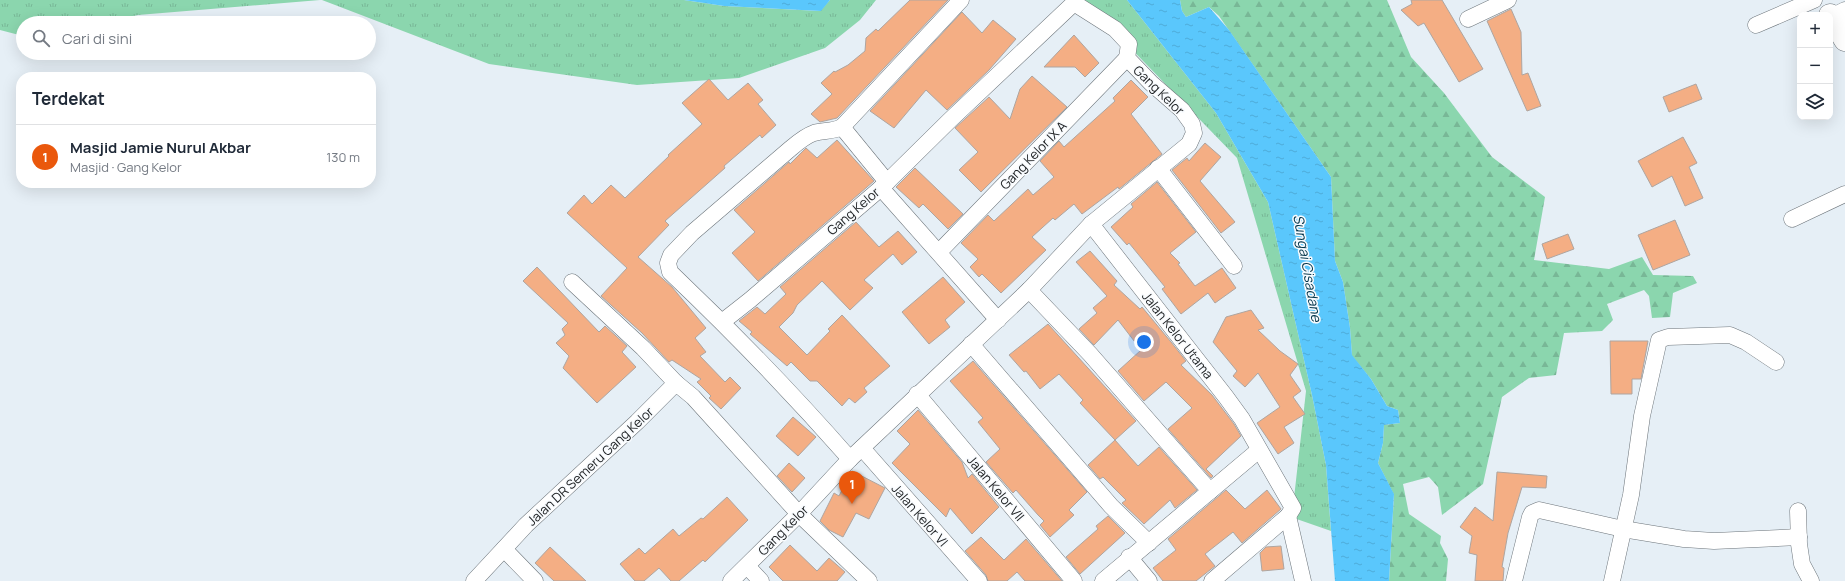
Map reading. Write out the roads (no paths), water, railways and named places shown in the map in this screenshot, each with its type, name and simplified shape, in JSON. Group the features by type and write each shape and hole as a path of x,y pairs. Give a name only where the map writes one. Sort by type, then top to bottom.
{"main road":[{"path":"1833,16 1845,40"}],"street":[{"path":"850,459 809,413 722,322 670,272 668,263 671,255 692,233 790,149 814,133 832,132 842,127 961,0"},
{"path":"1468,19 1508,0"},
{"path":"1756,25 1814,0"},
{"name":"Gang Kelor","path":"722,322 750,300 884,185 1074,3 1115,30 1129,44 1127,58 1151,83 1182,110 1192,124 1194,132 1189,144 1091,224 1029,290 917,394 850,459 799,514 730,581"},
{"name":"Gang Kelor IX A","path":"939,252 1127,58"},
{"path":"842,127 884,185 939,252 998,320"},
{"path":"1158,168 1234,266"},
{"path":"1792,219 1845,194"},
{"name":"Jalan Kelor Utama","path":"1091,224 1242,419 1293,508 1288,516"},
{"path":"572,282 693,397 799,514 870,581"},
{"path":"1029,290 1090,354 1210,491"},
{"path":"1612,581 1635,476 1642,416 1659,340 1668,337 1730,335 1746,342 1776,362"},
{"path":"971,344 1111,506 1149,543"},
{"name":"Jalan DR Semeru Gang Kelor","path":"474,581 526,525 637,422 676,382"},
{"name":"Jalan Kelor VII","path":"917,394 1074,581"},
{"name":"Jalan Kelor VI","path":"862,448 979,581"},
{"path":"1103,581 1259,450"},
{"path":"1514,581 1530,517 1536,511 1543,510 1623,529 1700,540 1799,537"},
{"path":"1798,511 1802,564 1811,581"},
{"path":"1212,581 1288,516 1303,581"},
{"path":"504,550 535,581"},
{"path":"1129,558 1149,581"},
{"path":"747,566 762,581"}],"water":[{"path":"684,0 830,0 821,11 724,6"},
{"name":"Sungai Cisadane","path":"1127,0 1180,0 1182,11 1186,17 1209,7 1229,30 1331,177 1335,261 1343,282 1350,328 1352,355 1371,379 1387,406 1398,410 1400,423 1384,425 1383,443 1378,463 1394,494 1389,581 1335,581 1326,465 1312,395 1268,202 1216,113"}],"place":[{"name":"Masjid Jamie Nurul Akbar","path":"852,504"}]}
